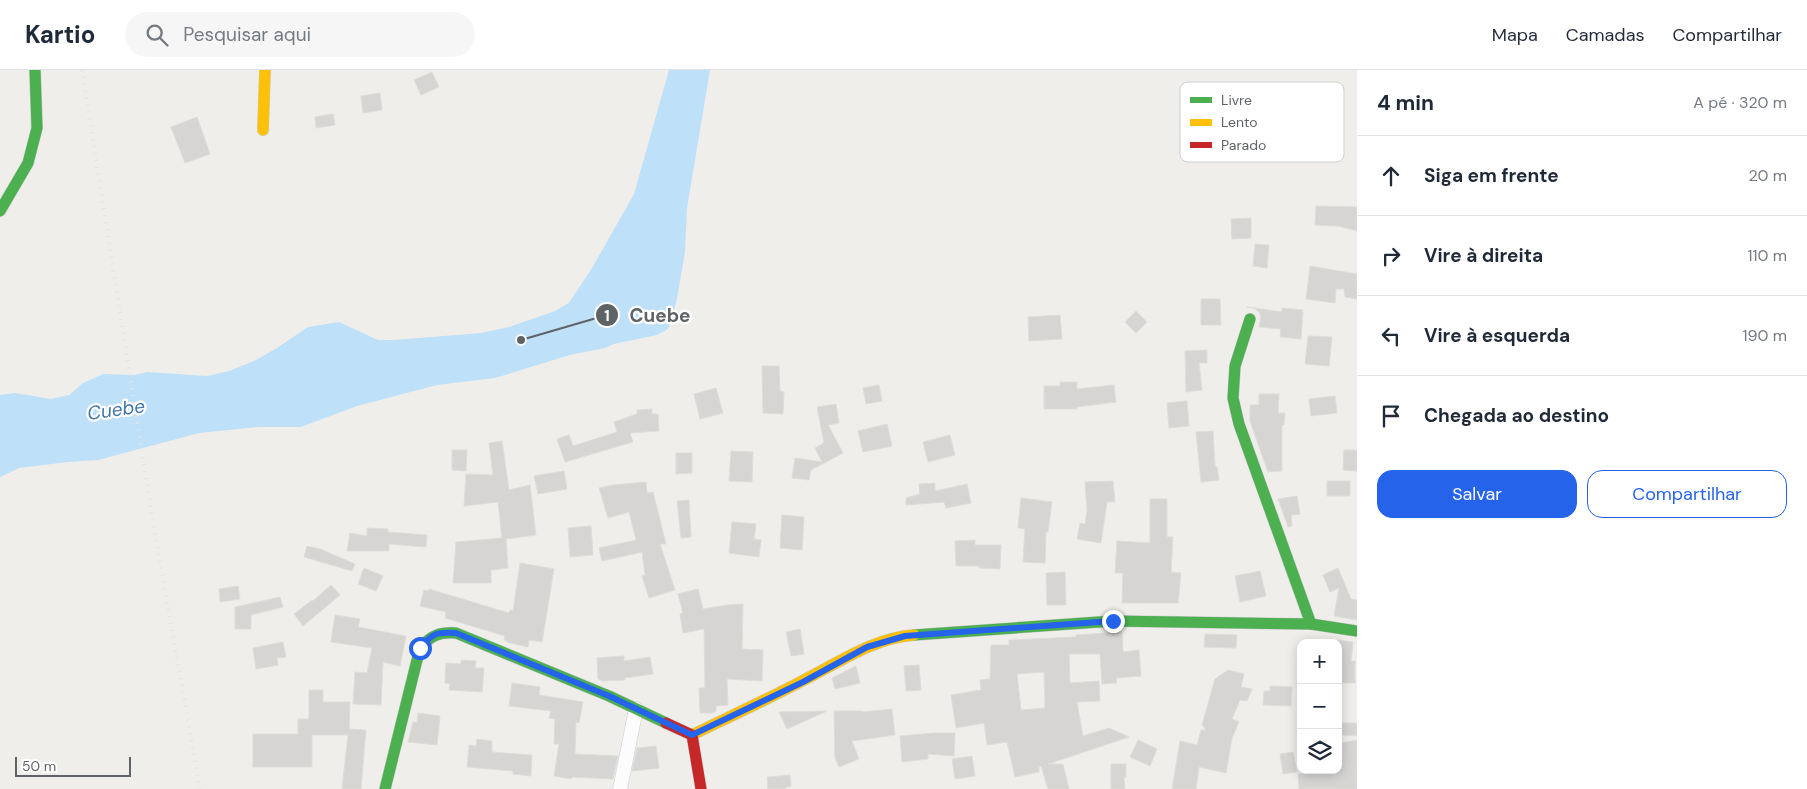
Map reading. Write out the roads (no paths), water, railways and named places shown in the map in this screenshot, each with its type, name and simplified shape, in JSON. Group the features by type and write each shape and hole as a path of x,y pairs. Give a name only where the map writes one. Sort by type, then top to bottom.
{"street":[{"path":"0,211 28,163 36,128 36,70"},
{"path":"263,130 265,70"},
{"path":"1250,319 1235,366 1233,398 1239,424 1311,624"},
{"path":"692,735 803,682 867,647 905,636 1113,621 1311,624 1357,631"},
{"path":"385,789 420,648 429,637 441,632 456,633 609,696 692,735"},
{"path":"620,789 636,709"},
{"path":"692,735 701,789"}],"water":[{"path":"669,70 710,70 687,208 685,252 677,299 668,329 657,335 570,355 495,378 437,385 357,406 301,427 259,427 199,433 98,460 19,468 0,477 0,395 15,393 51,399 69,395 83,383 103,374 135,375 147,372 207,376 229,371 254,361 308,327 339,322 378,340 481,333 509,327 555,311 569,303 592,268 634,194"}],"railway":[{"path":"82,70 155,534 200,789"}],"place":[{"name":"Cuebe","path":"521,340"}]}
